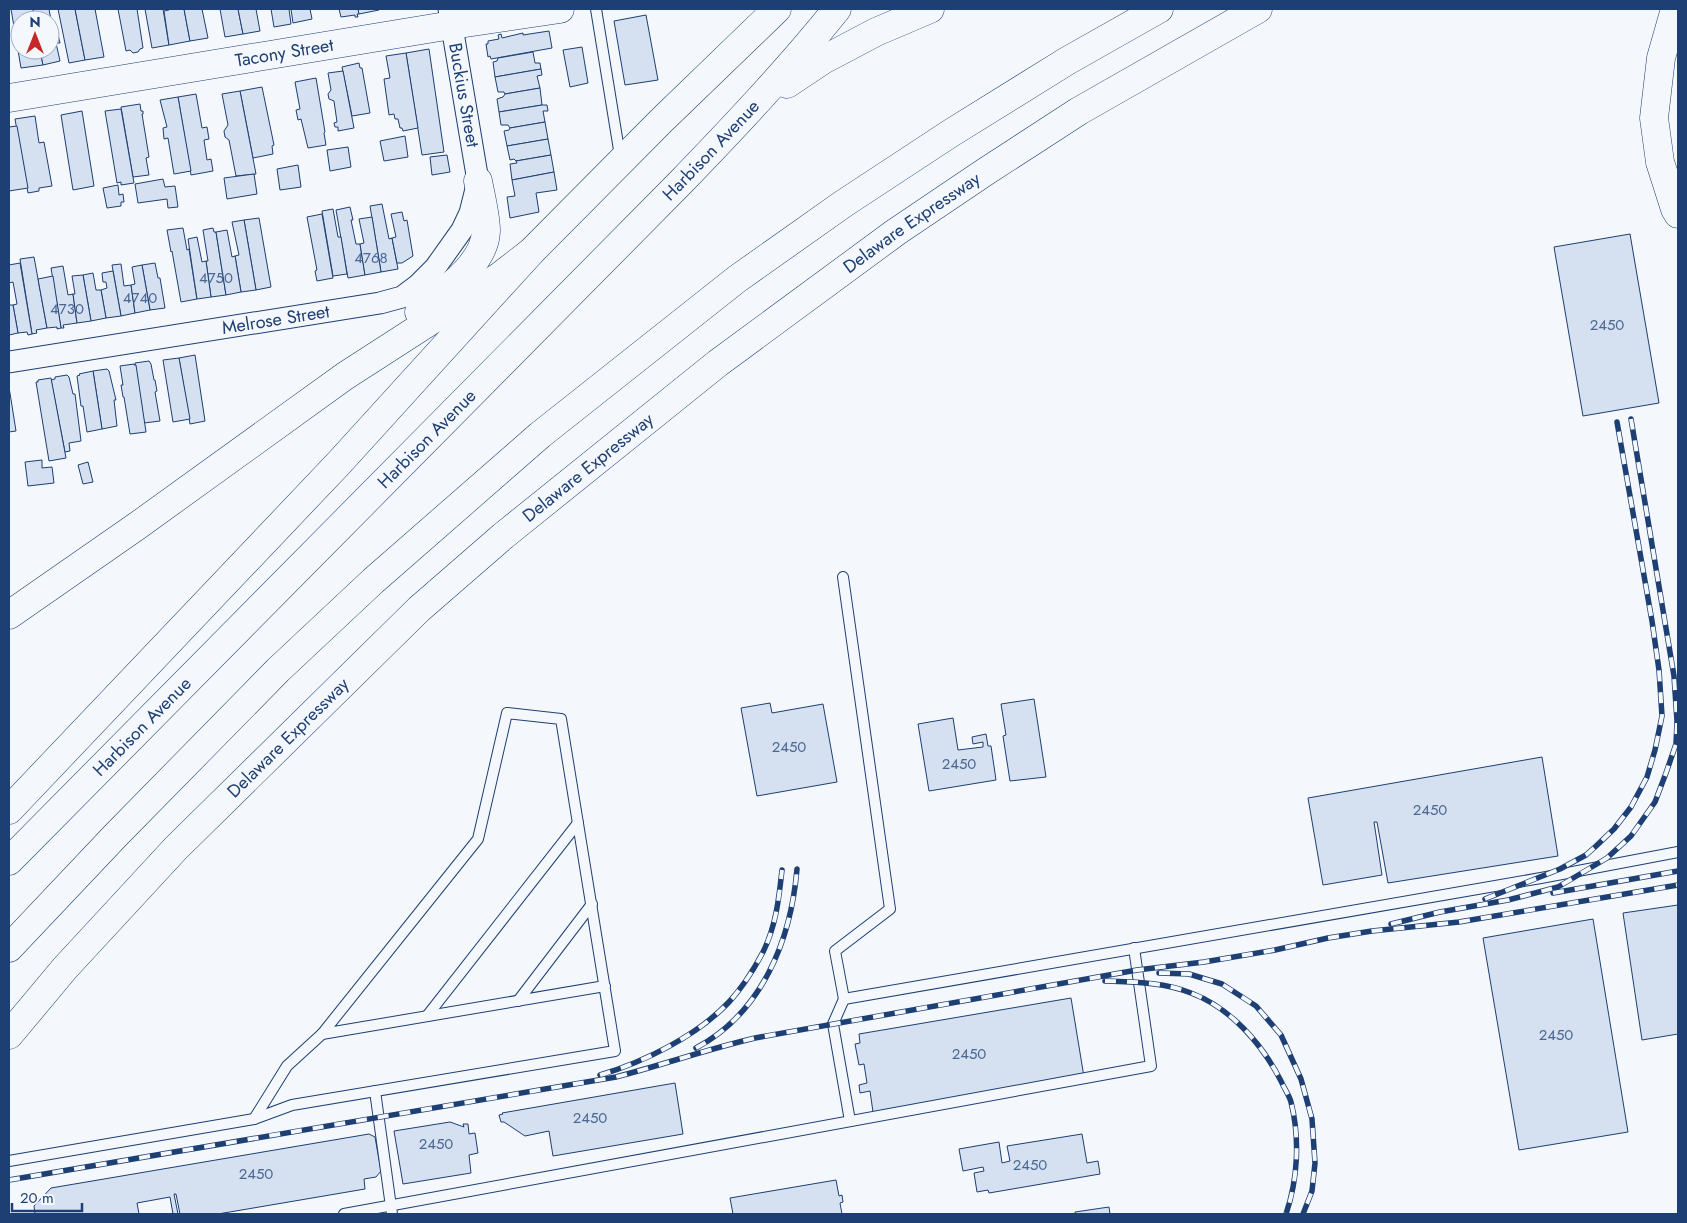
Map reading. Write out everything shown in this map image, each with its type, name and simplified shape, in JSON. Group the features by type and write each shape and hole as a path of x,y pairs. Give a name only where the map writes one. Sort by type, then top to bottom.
{"main road":[{"name":"Tacony Street","path":"9,98 450,17 560,9"},
{"path":"9,810 338,464 531,252 777,9"},
{"name":"Harbison Avenue","path":"9,861 756,104 801,54 837,9"},
{"path":"756,104 824,60 876,32 930,9"},
{"path":"9,948 115,836 278,670 373,581 540,435 737,279 843,204 951,133 1067,61 1159,9"},
{"name":"Delaware Expressway","path":"9,1035 65,968 176,848 419,609 503,536 718,363 806,296 896,232 976,177 1079,111 1258,9"},
{"path":"1675,9 1661,58 1654,118 1660,162 1678,214"},
{"path":"345,376 473,266 483,246 486,231 478,181"},
{"path":"9,615 137,526 345,376 500,276 531,252"}],"street":[{"name":"Buckius Street","path":"450,17 478,181"},
{"name":"Melrose Street","path":"9,362 380,303 402,297 418,285 435,268 462,230 470,213 478,181"}],"lane":[{"path":"596,9 621,162"},
{"path":"843,577 890,909 835,951 844,999 833,1024 850,1121"},
{"path":"9,1162 254,1119 292,1105 615,1051 561,719 507,713 478,839 322,1034 287,1066 254,1119"},
{"path":"426,1016 578,823"},
{"path":"844,999 1541,878 1678,852"},
{"path":"518,1001 592,904"},
{"path":"344,1214 391,1210 850,1121 1151,1066 1134,948"},
{"path":"322,1034 605,986"},
{"path":"375,1091 391,1210"}],"building":[{"path":"11,9 33,10 11,10"},
{"path":"33,9 49,10 33,10"},
{"path":"75,9 85,60 69,63 60,10 58,10"},
{"path":"75,9 95,9 104,57 85,60"},
{"path":"118,9 137,9 143,48 138,52 126,51"},
{"path":"145,9 163,9 169,45 152,48"},
{"path":"184,9 190,41 169,45 164,11"},
{"path":"184,9 202,9 208,38 190,41"},
{"path":"220,9 238,9 243,34 225,37"},
{"path":"238,9 256,9 260,31 243,34"},
{"path":"271,9 289,9 291,24 274,27"},
{"path":"291,9 310,9 312,19 293,23"},
{"path":"339,9 358,9 358,17 355,17 355,15 341,17"},
{"path":"358,9 379,9 379,10 359,14"},
{"path":"646,15 658,80 625,85 614,21"},
{"path":"549,31 552,48 491,59 490,56 488,57 486,44 488,44 488,41 499,39 498,35 501,34 502,38 523,33 523,35"},
{"path":"582,47 588,83 570,87 563,50"},
{"path":"429,49 444,152 422,155 406,53"},
{"path":"533,52 535,63 540,63 541,69 495,77 493,62 497,61 498,58"},
{"path":"406,53 418,128 403,131 394,114 389,115 384,79 390,78 386,56"},
{"path":"20,60 42,60 43,65 21,68"},
{"path":"42,60 60,60 60,61 43,65"},
{"path":"359,63 360,68 362,68 370,113 352,116 342,67"},
{"path":"541,69 542,75 537,76 540,88 505,94 504,92 498,92 495,77"},
{"path":"343,71 354,128 338,131 338,127 335,127 334,123 337,122 334,101 329,99 328,94 331,90 328,73"},
{"path":"316,78 326,145 308,148 301,119 298,120 296,110 300,109 295,82"},
{"path":"262,87 274,145 272,146 273,154 253,158 240,91"},
{"path":"540,88 542,105 499,112 497,99 505,94"},
{"path":"240,91 256,174 236,176 229,140 225,137 224,131 228,125 222,94"},
{"path":"196,94 202,128 207,127 209,139 204,140 207,160 211,159 213,171 191,175 178,97"},
{"path":"178,97 191,171 174,174 168,138 164,139 163,128 167,127 160,100"},
{"path":"140,104 141,111 143,111 149,157 146,158 149,175 133,177 121,107"},
{"path":"547,105 548,111 543,111 545,122 510,128 508,125 501,125 499,112"},
{"path":"121,109 134,183 121,185 121,182 117,183 105,111"},
{"path":"82,111 94,186 73,190 61,115"},
{"path":"35,116 39,143 44,142 52,186 39,188 39,191 28,193 15,119"},
{"path":"545,122 548,139 507,146 504,131 510,128"},
{"path":"17,126 28,188 9,191 9,127"},
{"path":"405,136 408,157 384,161 380,141"},
{"path":"548,139 551,155 516,161 514,159 510,160 507,146"},
{"path":"348,147 351,167 330,171 327,150"},
{"path":"447,155 450,172 432,175 430,157"},
{"path":"551,155 554,172 512,180 510,164 517,163 516,161"},
{"path":"298,165 301,187 280,190 277,169"},
{"path":"554,172 557,190 536,193 539,212 510,218 507,197 515,196 512,180"},
{"path":"254,174 257,194 227,199 224,178"},
{"path":"163,179 165,187 175,186 178,207 168,208 167,199 138,203 135,184"},
{"path":"118,185 119,195 123,194 124,202 121,202 121,206 107,208 103,188"},
{"path":"382,204 389,239 392,238 398,269 381,272 370,206"},
{"path":"350,207 356,244 360,244 365,275 348,278 336,210"},
{"path":"333,209 338,237 341,237 347,274 333,276 322,211"},
{"path":"402,212 404,221 407,220 413,256 402,263 397,263 392,238 396,237 391,214"},
{"path":"322,214 333,278 317,281 315,271 317,270 307,217"},
{"path":"372,217 381,272 365,275 360,244 364,243 359,219"},
{"path":"259,218 271,287 256,290 244,220"},
{"path":"244,220 256,290 241,292 235,256 239,255 232,222"},
{"path":"183,228 187,250 189,249 197,299 181,302 167,230"},
{"path":"213,228 214,232 216,232 226,295 211,297 203,230"},
{"path":"227,230 232,257 235,256 241,292 226,295 216,232"},
{"path":"1630,234 1659,403 1583,416 1554,247"},
{"path":"197,237 202,262 206,261 211,297 197,299 188,239"},
{"path":"34,257 47,328 36,330 37,333 32,334 20,259"},
{"path":"20,263 32,334 28,335 27,332 18,333 13,305 17,304 13,282 9,283 9,265"},
{"path":"155,263 158,278 160,278 165,308 150,310 142,265"},
{"path":"121,264 124,286 131,285 135,313 121,316 112,265"},
{"path":"142,265 150,310 135,313 131,285 135,284 132,267"},
{"path":"63,266 68,295 73,294 77,323 63,325 64,328 61,328 51,268"},
{"path":"113,271 121,316 106,318 101,290 107,288 106,282 103,282 102,273"},
{"path":"93,273 96,290 101,290 106,318 91,321 83,275"},
{"path":"83,275 91,321 77,323 72,276"},
{"path":"53,276 61,328 57,329 57,327 47,328 38,279"},
{"path":"9,305 13,305 18,333 9,335"},
{"path":"195,355 205,421 190,424 179,358"},
{"path":"179,358 190,419 173,422 163,360"},
{"path":"149,361 155,380 160,421 144,423 135,363"},
{"path":"136,365 146,432 130,434 121,385 123,385 120,366"},
{"path":"107,369 116,400 114,400 117,426 102,429 93,371"},
{"path":"93,371 102,429 87,432 77,376"},
{"path":"67,375 73,394 75,394 81,441 69,443 70,451 65,452 51,380 55,379 55,377"},
{"path":"51,378 66,458 49,461 36,382"},
{"path":"9,387 16,431 9,432"},
{"path":"42,460 42,468 52,467 54,483 28,486 25,462"},
{"path":"88,462 93,482 83,484 78,465"},
{"path":"1034,699 1046,777 1010,781 1003,736 1006,735 1001,704"},
{"path":"770,703 772,713 823,704 837,782 757,796 741,708"},
{"path":"953,718 958,750 983,747 983,742 973,744 972,737 986,734 988,746 991,746 996,780 929,791 918,724"},
{"path":"1542,757 1558,856 1388,883 1377,822 1374,822 1382,875 1323,885 1308,798"},
{"path":"1678,905 1678,1034 1642,1040 1623,913"},
{"path":"1593,919 1628,1132 1519,1150 1483,938"},
{"path":"1071,998 1084,1077 873,1112 870,1091 860,1093 859,1085 867,1083 864,1064 859,1065 855,1044 860,1043 859,1034"},
{"path":"675,1083 683,1134 553,1156 549,1131 525,1136 504,1122 501,1122 499,1115 502,1113"},
{"path":"450,1122 464,1127 463,1124 468,1124 469,1134 475,1133 478,1153 469,1155 471,1173 403,1184 394,1131"},
{"path":"369,1134 375,1137 381,1171 376,1177 364,1179 365,1189 218,1214 180,1214 176,1194 174,1194 178,1214 173,1214 170,1197 137,1203 139,1214 35,1214 34,1206 51,1188"},
{"path":"1082,1134 1087,1163 1098,1161 1100,1174 989,1193 988,1190 977,1192 974,1173 984,1171 983,1167 963,1171 959,1149 999,1142 1002,1163 1010,1161 1007,1146"},
{"path":"836,1180 839,1196 842,1195 843,1202 840,1203 842,1214 733,1214 730,1198"},
{"path":"1109,1207 1110,1214 1075,1214 1075,1212"}],"railway":[{"path":"1391,924 1440,912 1508,900 1558,887 1607,858 1631,836 1655,802 1676,744 1677,721 1674,676 1631,419"},
{"path":"1485,899 1560,869 1586,855 1614,829 1631,807 1647,777 1655,750 1662,716 1659,670 1617,422"},
{"path":"696,1048 719,1033 739,1015 755,995 769,972 780,948 788,922 794,896 797,869"},
{"path":"600,1075 634,1063 686,1037 716,1014 739,991 763,952 771,932 780,891 782,870"},
{"path":"1553,893 1678,871"},
{"path":"9,1180 616,1077 755,1038 1137,970 1204,962 1372,931 1459,922 1678,885"},
{"path":"1159,973 1189,974 1222,984 1256,1006 1281,1035 1301,1079 1312,1119 1315,1163 1312,1191 1303,1214"},
{"path":"1105,981 1138,982 1181,989 1219,1008 1255,1041 1281,1081 1290,1099 1294,1116 1297,1144 1295,1173 1286,1214"}]}
